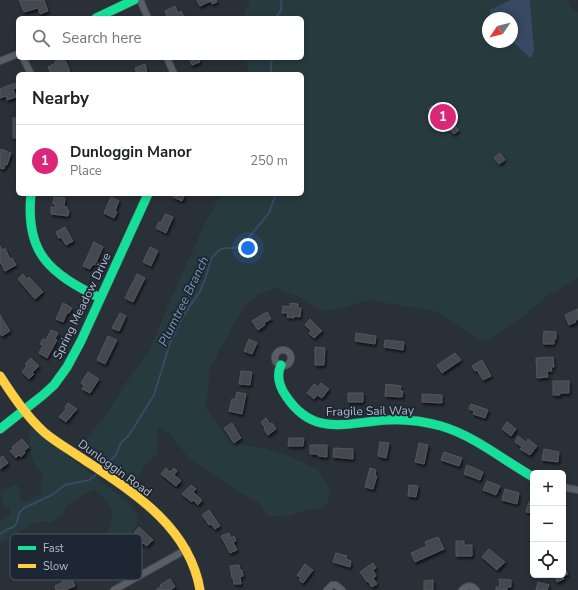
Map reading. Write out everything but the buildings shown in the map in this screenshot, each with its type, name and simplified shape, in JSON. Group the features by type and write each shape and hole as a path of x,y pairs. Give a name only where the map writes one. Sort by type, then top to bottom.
{"street":[{"path":"100,16 134,0"},
{"path":"140,0 147,16"},
{"path":"0,61 16,55"},
{"path":"24,60 30,72"},
{"path":"168,60 173,72"},
{"path":"31,196 29,211 30,226 39,250 57,272 69,282 100,298"},
{"name":"Spring Meadow Drive","path":"0,429 48,391 58,380 76,352 147,196"},
{"name":"Fragile Sail Way","path":"281,365 278,371 278,377 281,389 298,412 319,424 331,426 388,420 436,424 473,438 530,475"},
{"name":"Dunloggin Road","path":"0,376 24,410 46,434 105,474 160,516 178,536 187,549 194,563 200,590"},
{"path":"566,488 578,490"},
{"path":"142,574 187,549"},
{"path":"114,590 132,580"},
{"path":"327,590 332,585 336,585 342,590"},
{"path":"462,590 469,586 476,590"}],"green space":[{"path":"250,0 567,0 571,8 578,12 578,277 543,299 518,321 484,342 435,311 367,300 340,309 323,311 301,298 276,288 259,294 244,306 210,368 206,408 228,440 242,445 266,448 317,469 330,488 328,503 318,509 309,509 287,517 268,516 258,502 237,491 187,456 171,435 158,427 157,454 145,466 136,480 83,443 106,415 127,381 149,351 205,223 220,196 304,196 304,72 249,72 246,60 304,60 304,16 244,16"},
{"path":"31,428 127,501 136,511 138,521 131,534 106,534 111,522 112,511 95,489 77,498 66,506 63,515 51,523 42,521 32,524 16,534 10,534 10,538 0,544 0,522 11,514 9,508 3,504 0,494 5,489 17,484 20,491 21,502 31,500 42,492 41,486 43,476 37,468 31,455 29,432"}],"water":[{"path":"511,0 529,0 534,49 530,58 518,47 518,12 490,12 490,10"}],"waterway":[{"name":"Plumtree Branch","path":"276,16 281,10 281,0"},
{"name":"Plumtree Branch","path":"271,72 272,60"},
{"name":"Plumtree Branch","path":"102,469 116,455 121,443 129,435 154,395 170,343 182,318 200,291 211,259 221,249 235,248 246,241 269,213 275,196"},
{"name":"Plumtree Branch","path":"0,534 14,527 19,513 24,508 52,495 65,485 89,480 99,472"}],"traffic: fast":[{"path":"100,16 134,0"},
{"path":"31,196 30,215 32,232 37,247 44,259 67,280 100,298"},
{"path":"0,429 54,385 67,367 81,341 147,196"},
{"path":"281,365 279,369 279,381 282,388 296,409 307,417 319,422 344,425 400,420 441,426 453,430 477,442 530,475"}],"traffic: slow":[{"path":"0,376 15,399 38,427 119,483 155,512 171,528 184,547 194,567 200,590"}],"place":[{"name":"Dunloggin Manor","path":"443,117"}]}
